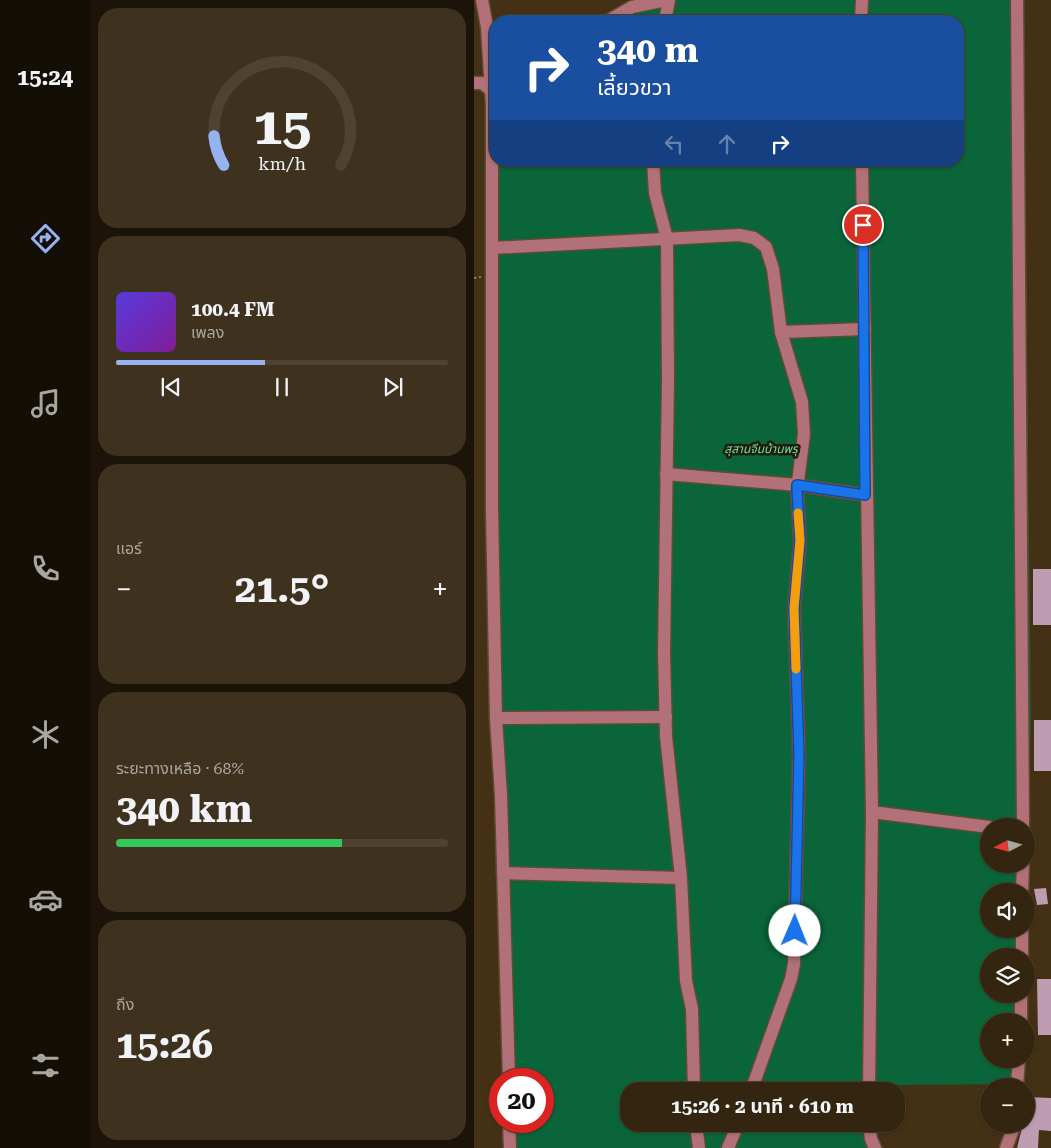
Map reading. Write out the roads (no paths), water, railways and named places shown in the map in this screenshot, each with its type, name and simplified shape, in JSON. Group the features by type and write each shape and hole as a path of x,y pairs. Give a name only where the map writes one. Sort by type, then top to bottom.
{"street":[{"path":"482,0 487,27 489,58"},
{"path":"618,15 632,7 667,0 666,15"},
{"path":"861,15 862,0"},
{"path":"1017,0 1022,332 1023,818"},
{"path":"474,83 482,83 489,88"},
{"path":"493,167 492,509 496,718 509,1068"},
{"path":"653,167 655,193 667,240 664,653 666,717 681,878 686,981 692,1009 694,1082"},
{"path":"862,167 865,495 872,812 869,1082"},
{"path":"492,248 739,236 754,238 766,247 773,269 781,332 802,402 804,434 797,485 800,540 794,608 799,754 794,964 791,980 754,1082"},
{"path":"781,332 865,329"},
{"path":"666,474 797,485 865,495"},
{"path":"496,718 666,717"},
{"path":"872,812 980,826"},
{"path":"503,873 681,878"},
{"path":"697,1132 699,1148"},
{"path":"728,1148 735,1132"},
{"path":"870,1132 875,1148"},
{"path":"509,1133 510,1148"},
{"path":"1006,1148 1012,1133"}],"park label":[{"name":"สุสานจีนบ้านพรุ","path":"761,449"}]}
